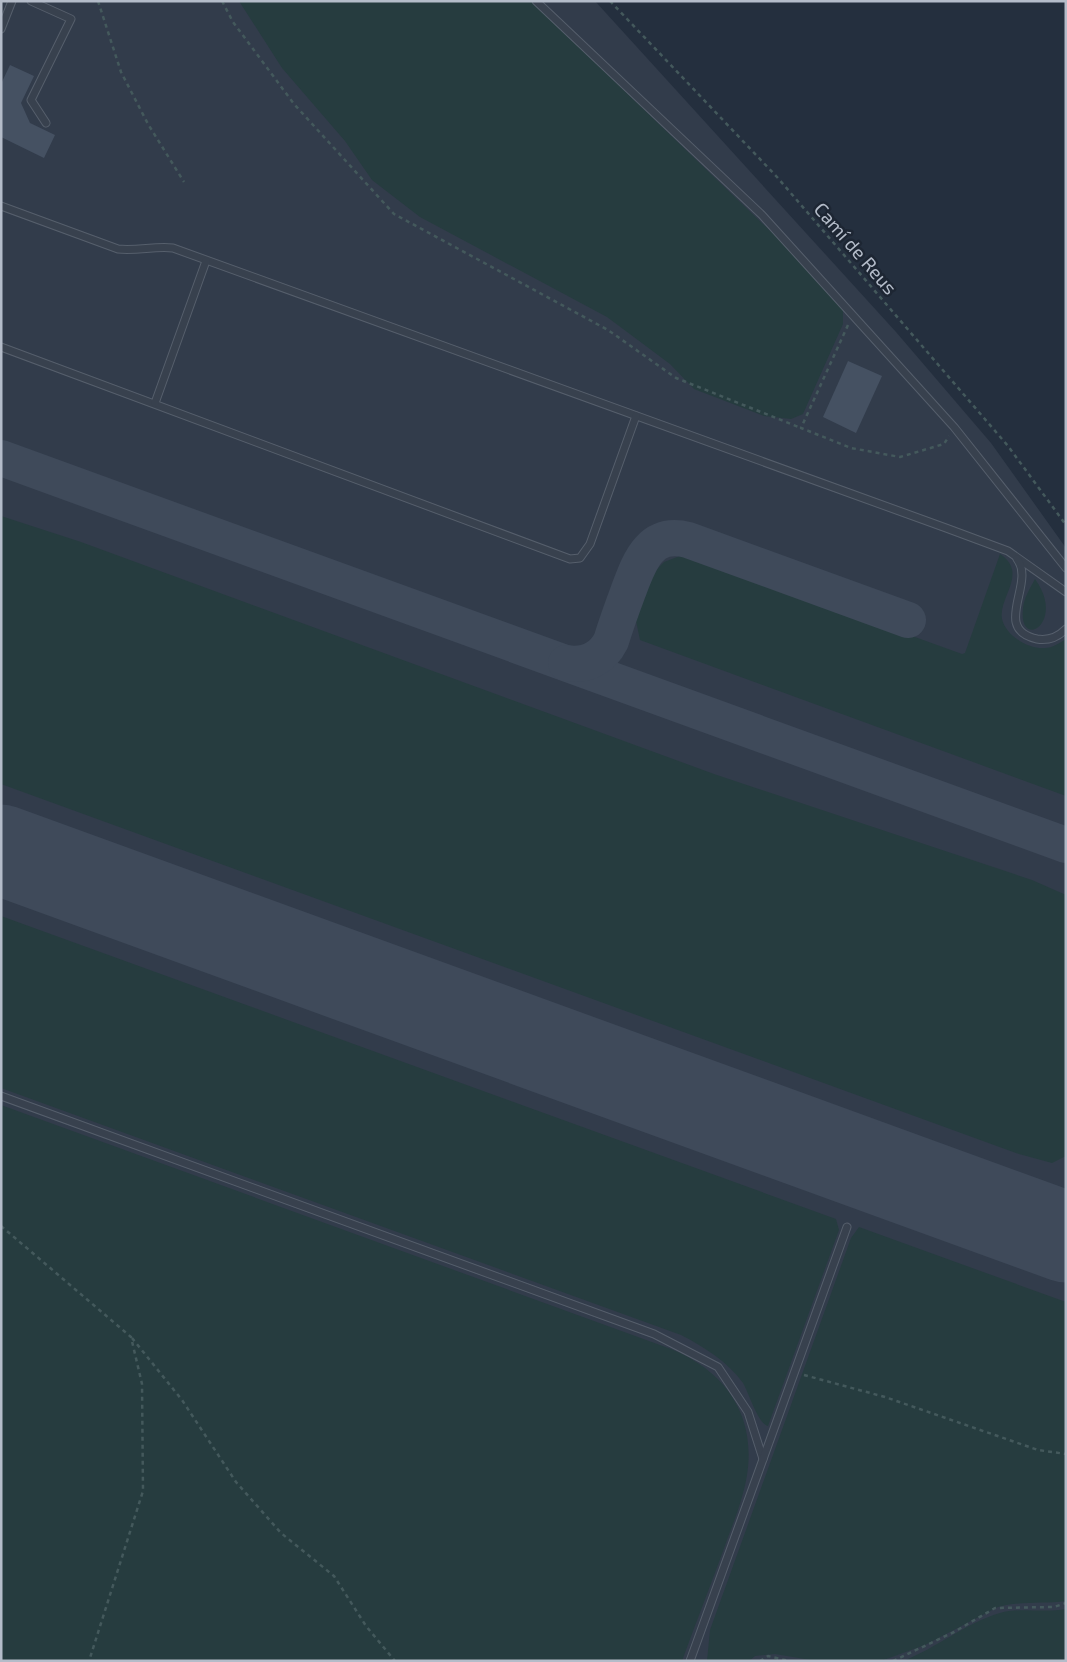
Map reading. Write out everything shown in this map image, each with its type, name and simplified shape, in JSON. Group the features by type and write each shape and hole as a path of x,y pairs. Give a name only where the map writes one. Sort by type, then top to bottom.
{"lane":[{"path":"1,29 12,1"},
{"path":"31,1 71,19 31,100 46,123"},
{"path":"536,1 762,215 954,427 1066,568"},
{"path":"1,206 118,249 173,248 984,541 1014,554 1066,592"},
{"path":"155,403 206,260"},
{"path":"1,347 570,559 580,558 590,544 636,416"},
{"path":"1014,554 1021,563 1024,578 1014,612 1021,629 1028,635 1044,640 1053,638 1066,629"},
{"path":"1,1096 654,1334 718,1367 748,1412 763,1459"},
{"path":"690,1661 847,1227"}],"path":[{"path":"98,1 121,72 148,124 184,182"},
{"path":"222,1 233,22 294,104 394,214 608,330 676,378 851,448 900,457 944,444 954,427"},
{"name":"Camí de Reus","path":"610,1 776,177 1008,446 1066,525"},
{"path":"801,428 841,344 852,314"},
{"path":"1,1226 131,1337 182,1400 236,1482 281,1533 334,1576 366,1626 395,1661"},
{"path":"89,1661 143,1491 142,1384 131,1337"},
{"path":"794,1373 885,1397 1038,1450 1066,1454"},
{"path":"893,1661 954,1632 995,1608 1054,1607 1066,1603"},
{"path":"760,1661 768,1656 789,1661"}],"shaded area":[{"path":"1,1 595,1 896,332 991,443 1066,548 1066,1661 1,1661"}],"green space":[{"path":"239,1 531,1 838,296 843,309 843,324 803,414 791,419 764,416 694,389 670,364 607,317 420,217 372,180 345,141 282,68"},
{"path":"1,516 81,542 714,774 1032,880 1066,895 1066,1156 1052,1163 1019,1154 1,784"},
{"path":"685,554 962,654 965,653 1000,554 1008,561 1012,569 1012,577 1002,611 1002,619 1008,631 1025,644 1038,648 1050,647 1066,639 1066,796 640,640 636,621 653,573 664,562"},
{"path":"1035,579 1043,595 1046,608 1044,619 1033,630 1027,628 1023,621 1023,608"},
{"path":"1,916 836,1219 839,1230 768,1426 764,1424 757,1414 743,1383 737,1375 707,1350 681,1335 1,1088"},
{"path":"1,1105 671,1349 694,1360 713,1374 728,1391 739,1409 746,1429 749,1452 747,1475 737,1514 682,1661 1,1661"},
{"path":"859,1227 1066,1302 1066,1601 1014,1604 998,1607 925,1645 881,1661 817,1661 775,1654 755,1656 749,1661 707,1661 710,1630 851,1238"},
{"path":"1066,1609 1066,1661 903,1661 987,1617 1016,1610"}],"building":[{"path":"10,65 34,76 21,103 30,123 55,135 44,158 1,137 1,84"},
{"path":"848,361 882,376 856,433 823,417"}],"taxiway":[{"path":"1,458 1066,845"},
{"path":"566,663 587,662 598,657 603,652 611,641 632,581 642,560 655,544 675,538 688,540 908,620"}],"runway":[{"path":"1,850 1066,1237"}]}
